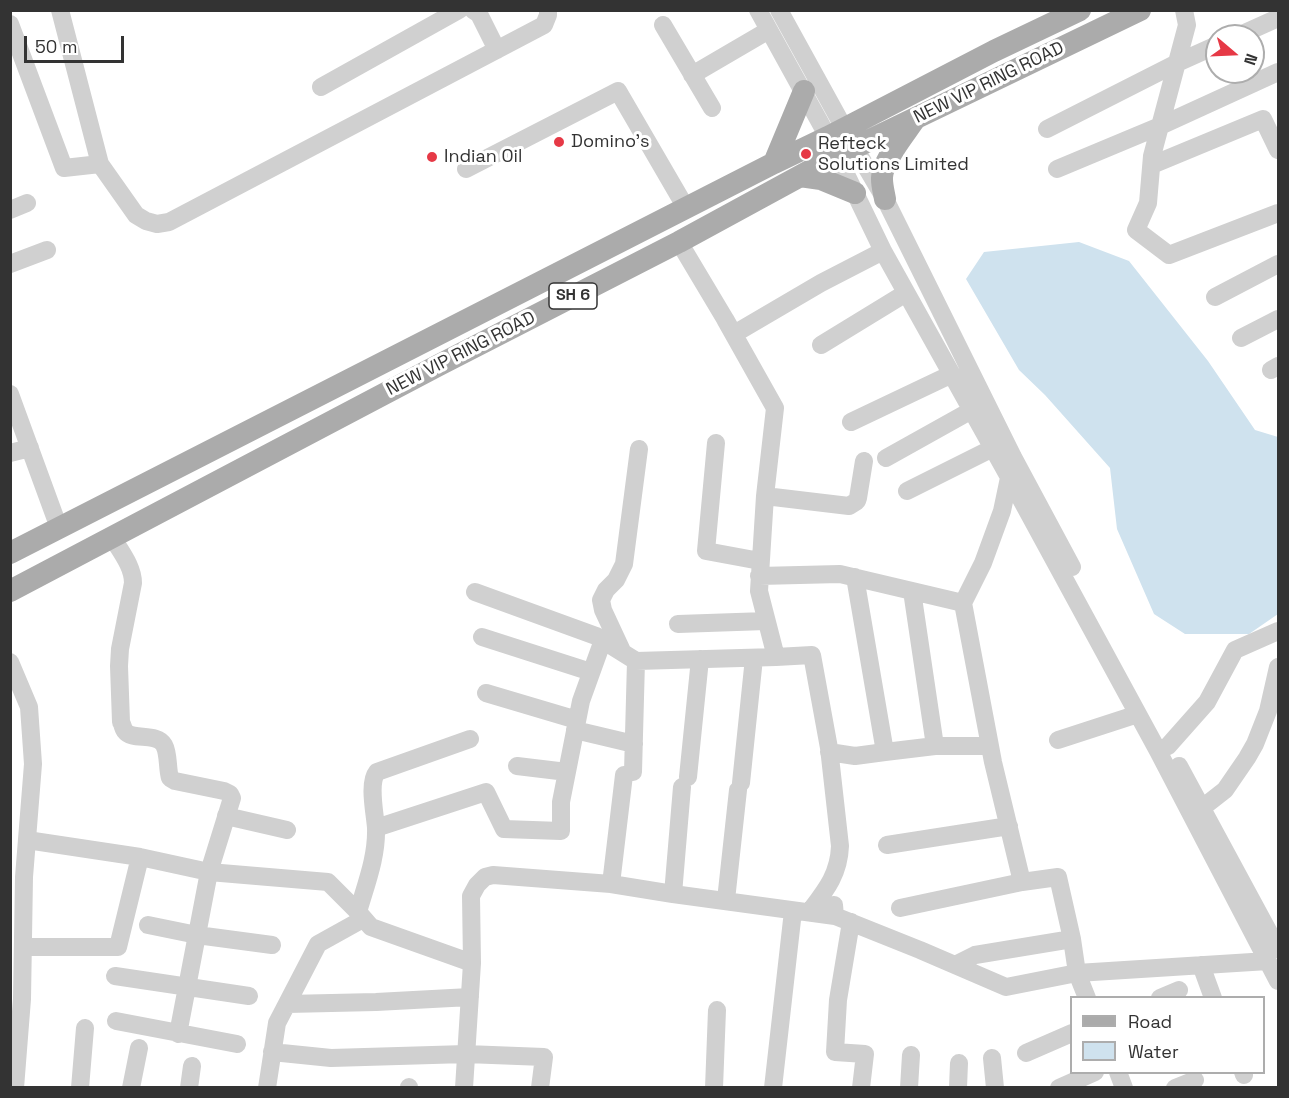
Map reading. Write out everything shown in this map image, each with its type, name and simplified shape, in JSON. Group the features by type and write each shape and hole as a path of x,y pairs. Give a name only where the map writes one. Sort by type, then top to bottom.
{"main road":[{"name":"NEW VIP RING ROAD","path":"10,591 439,365 679,242 800,176 841,142 994,51 1080,10"},
{"name":"NEW VIP RING ROAD","path":"10,553 774,163 916,118 1140,10"},
{"path":"774,163 804,92"},
{"path":"885,199 882,178 884,169 916,118"},
{"path":"800,176 833,183 855,193"},
{"path":"599,252 613,276"},
{"path":"426,340 439,365"}],"street":[{"path":"321,87 459,10"},
{"path":"473,10 479,14 497,50"},
{"path":"64,12 100,164 135,215 146,222 157,224 169,222 544,25 548,10"},
{"path":"758,10 804,92 885,199 1163,748 1273,955"},
{"path":"779,10 841,142 855,193 883,251 1138,714 1202,808 1272,923 1273,955 1278,981"},
{"path":"1184,10 1187,25 1152,156 1148,203 1136,230 1168,255 1278,213"},
{"path":"10,24 64,168 100,164"},
{"path":"663,25 712,108"},
{"path":"692,75 770,30"},
{"path":"1047,129 1205,50"},
{"path":"1057,170 1161,126 1278,72"},
{"path":"466,169 618,91 686,208"},
{"path":"1152,165 1271,115 1278,150"},
{"path":"679,242 775,408 765,496 759,591 776,657"},
{"path":"10,264 47,250"},
{"path":"734,334 883,251"},
{"path":"1215,297 1278,264"},
{"path":"821,345 906,293"},
{"path":"1241,338 1278,319"},
{"path":"851,422 951,374"},
{"path":"10,393 59,528"},
{"path":"886,458 972,410"},
{"path":"716,443 706,551 760,568 840,574 963,603"},
{"path":"10,453 30,448"},
{"path":"908,491 993,448"},
{"path":"610,884 634,744 630,657 603,610 601,600 606,590 616,580 624,564 639,449"},
{"path":"1014,457 1002,511 983,563 963,603 990,746 1022,882"},
{"path":"765,496 849,506 857,501 864,461"},
{"path":"112,537 133,576 119,657 121,722 124,731 129,735 161,742 165,747 170,778 224,791 232,798 209,872 178,1034"},
{"path":"855,577 885,752"},
{"path":"912,591 935,746"},
{"path":"475,592 596,636 630,657 700,659 812,655 829,752 840,858 832,882 802,911 773,1088"},
{"path":"678,624 766,621"},
{"path":"1163,748 1207,702 1234,650 1278,631"},
{"path":"482,637 591,672"},
{"path":"376,828 486,792 504,829 561,831 561,802 581,700 603,640"},
{"path":"726,900 754,658"},
{"path":"673,894 700,659"},
{"path":"10,662 29,707 33,764 24,878 17,911 23,947 22,999 15,1036 15,1088"},
{"path":"1202,808 1225,790 1255,744 1268,711 1278,666"},
{"path":"486,693 634,744"},
{"path":"1058,740 1138,714"},
{"path":"267,1088 277,1023 318,944 360,915 372,866 376,828 374,776 377,772 470,739"},
{"path":"829,752 855,756 935,746 990,746"},
{"path":"830,772 855,756"},
{"path":"518,766 567,771"},
{"path":"226,816 287,830"},
{"path":"887,845 1009,826"},
{"path":"27,840 140,856 209,872 328,882 371,927 472,963"},
{"path":"23,947 118,947 140,856"},
{"path":"464,1088 472,963 471,896 485,877 493,875 610,884 802,911 843,919 1006,987 1077,973 1201,965 1273,955"},
{"path":"900,908 1022,882 1058,877 1077,973 1087,996"},
{"path":"832,882 843,919 835,1052 865,1054 861,1088"},
{"path":"148,925 197,935 272,945"},
{"path":"955,965 975,955 1072,939"},
{"path":"1201,965 1212,996"},
{"path":"115,976 249,996"},
{"path":"1165,996 1179,990"},
{"path":"286,1004 470,997"},
{"path":"714,1088 717,1010"},
{"path":"116,1021 237,1044"},
{"path":"80,1088 85,1028"},
{"path":"1026,1053 1070,1033"},
{"path":"131,1088 139,1048"},
{"path":"273,1052 331,1058 466,1054 544,1057 540,1088"},
{"path":"909,1088 911,1055"},
{"path":"992,1058 994,1088"},
{"path":"958,1088 959,1063"},
{"path":"189,1088 192,1066"},
{"path":"1059,1088 1090,1074"},
{"path":"1175,1088 1195,1080"}],"water":[{"path":"1079,242 1129,261 1208,361 1255,430 1278,437 1278,614 1249,634 1185,634 1154,614 1117,529 1110,468 1045,395 1019,370 966,279 984,252"}],"place":[{"name":"Domino's","path":"559,142"},
{"name":"Refteck Solutions Limited","path":"806,154"},
{"name":"Indian Oil","path":"432,157"}]}
